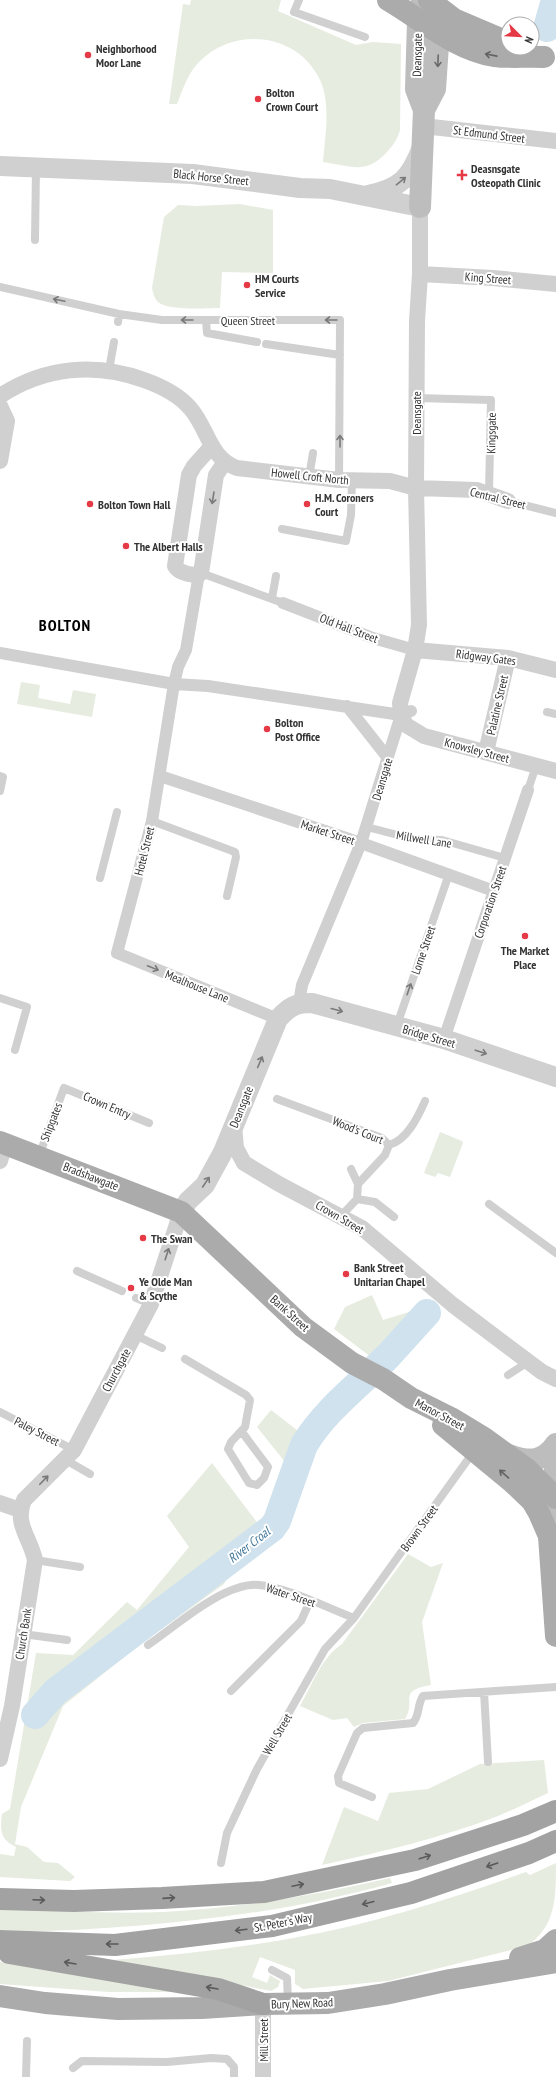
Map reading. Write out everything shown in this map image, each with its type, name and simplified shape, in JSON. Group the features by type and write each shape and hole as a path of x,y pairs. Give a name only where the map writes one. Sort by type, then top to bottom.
{"highway":[{"path":"0,1898 74,1901 264,1892 415,1860 523,1825 556,1811"},
{"name":"St. Peter's Way","path":"0,1941 115,1945 272,1926 411,1893 529,1853 556,1841"},
{"path":"0,1951 218,1989 263,2004"}],"main road":[{"path":"388,0 430,6 454,19 500,39"},
{"path":"430,6 439,32 456,42 485,54 496,56 550,58"},
{"name":"Deansgate","path":"420,207 423,128 416,89 430,6"},
{"name":"Deansgate","path":"423,128 436,89 439,32"},
{"path":"540,54 550,58"},
{"name":"Bradshawgate","path":"2,1149 38,1156 181,1212"},
{"name":"Bank Street","path":"181,1212 303,1327 352,1363 383,1379 411,1398"},
{"name":"Manor Street","path":"411,1398 451,1418 479,1445 497,1469 532,1501 549,1536"},
{"path":"508,1455 523,1460 532,1460 550,1453 556,1444"},
{"name":"Manor Street","path":"479,1445 508,1455 555,1502"},
{"path":"556,1458 555,1502 549,1536 556,1636"},
{"path":"532,1501 540,1500 555,1502"},
{"path":"450,1980 545,1950 556,1940"},
{"name":"Bury New Road","path":"0,1996 45,2003 118,2009 202,2008 263,2004 328,2003 385,1994 450,1980 556,1962"},
{"name":"Bury New Road","path":"0,2007 22,2008 45,2003"}],"street":[{"name":"St Edmund Street","path":"423,128 556,142"},
{"path":"366,195 391,189 400,184 409,175 423,128"},
{"name":"Black Horse Street","path":"0,166 193,174 300,188 330,189 420,207"},
{"name":"Deansgate","path":"181,1212 188,1201 205,1185 223,1152 278,1019 286,1011 299,1003 302,985 361,843 388,758 405,715 401,699 415,650 419,625 422,541 416,488 417,321 420,274 420,207"},
{"name":"King Street","path":"420,274 493,278 556,284"},
{"path":"0,396 27,381 44,375 87,368 126,373 158,385 175,394 189,406 201,421 211,447 194,466 189,475 174,566 178,571 191,575 216,476 225,462"},
{"path":"0,406 6,421 0,461"},
{"name":"Howell Croft North","path":"211,447 225,462 237,468 309,478 346,481 390,481 416,488"},
{"name":"Central Street","path":"416,488 477,490 508,501"},
{"name":"Hotel Street","path":"117,953 152,821 160,776 162,747 174,684 178,667 186,650 191,575"},
{"name":"Old Hall Street","path":"283,603 374,638 415,650"},
{"name":"Ridgway Gates","path":"415,650 508,658 556,670"},
{"path":"0,654 174,684 208,686 405,715"},
{"name":"Palatine Street","path":"486,752 508,658"},
{"path":"346,706 388,758"},
{"name":"Knowsley Street","path":"405,715 411,730 424,736 556,771"},
{"name":"Market Street","path":"160,776 361,843 494,891"},
{"name":"Corporation Street","path":"444,1038 528,790"},
{"name":"Mealhouse Lane","path":"117,953 278,1019"},
{"name":"Bridge Street","path":"299,1003 312,1003 444,1038 556,1077"},
{"name":"Crown Street","path":"234,1124 236,1148 244,1163 279,1184 362,1228 453,1305 528,1362 542,1372 556,1379"},
{"name":"Churchgate","path":"20,1510 24,1500 69,1455 135,1335 144,1301 181,1212"},
{"path":"0,1503 20,1510"},
{"name":"Church Bank","path":"0,1759 12,1706 35,1560 33,1549 20,1521 20,1510"},
{"name":"Mill Street","path":"263,2004 263,2077"}],"lane":[{"path":"299,0 294,12 365,37"},
{"path":"35,240 36,168"},
{"name":"Queen Street","path":"0,288 119,318 162,320 340,320 340,355 346,481 351,515 346,541 282,529"},
{"path":"206,320 207,333 256,342"},
{"path":"109,370 114,342"},
{"path":"266,344 340,355"},
{"name":"Kingsgate","path":"416,398 491,400 489,493"},
{"path":"309,478 313,453"},
{"name":"Central Street","path":"508,501 556,513"},
{"path":"191,575 272,598 283,603"},
{"path":"272,598 276,576"},
{"path":"547,712 556,714"},
{"name":"Corporation Street","path":"528,790 536,766"},
{"path":"0,776 3,777 0,791"},
{"path":"100,878 117,812"},
{"path":"152,821 235,852 236,857 227,896"},
{"name":"Millwell Lane","path":"367,827 412,840 442,840 505,858"},
{"name":"Lorne Street","path":"396,1026 449,874"},
{"path":"0,998 27,1007 15,1050"},
{"name":"Crown Entry","path":"64,1088 149,1123"},
{"name":"Shipgates","path":"38,1156 64,1088"},
{"name":"Wood's Court","path":"277,1099 382,1138 389,1145 386,1156 358,1184"},
{"path":"389,1145 397,1143 418,1118 425,1102"},
{"path":"340,1216 358,1199 358,1184 351,1169"},
{"path":"358,1199 375,1202 394,1217"},
{"path":"489,1204 556,1253"},
{"path":"77,1271 122,1291"},
{"path":"135,1335 162,1348"},
{"path":"185,1359 246,1395 250,1400 245,1427 242,1432 231,1442 228,1449 249,1483 257,1485 264,1478 268,1467 242,1432"},
{"path":"508,1375 528,1362"},
{"name":"Paley Street","path":"0,1412 69,1455 90,1474"},
{"name":"Brown Street","path":"354,1618 479,1445"},
{"path":"35,1560 80,1566"},
{"name":"Water Street","path":"148,1645 220,1595 242,1586 258,1585 272,1587 354,1618"},
{"path":"231,1691 301,1621 310,1601"},
{"name":"Well Street","path":"221,1863 227,1833 257,1769 325,1649 354,1618"},
{"path":"23,1634 67,1640"},
{"path":"372,1797 340,1783 338,1776 357,1734 363,1728 413,1723 418,1718 419,1702 423,1696 556,1687"},
{"path":"484,1692 488,1762"},
{"path":"272,1970 287,1978 288,2004"},
{"path":"26,2077 27,2041"},
{"path":"73,2068 82,2061 167,2062 211,2058 227,2059 234,2067 234,2077"}],"shaded area":[{"path":"191,0 281,0 278,11 356,45 373,42 401,44 400,130 398,137 387,152 372,164 350,167 323,162 326,130 326,107 325,96 318,76 308,62 295,51 280,43 264,40 247,39 230,43 215,49 196,65 186,81 177,104 169,104 183,4 190,5"},
{"path":"240,204 273,210 273,273 222,272 220,308 179,308 163,305 158,302 152,288 164,217 178,205 196,206"},
{"path":"21,682 40,685 38,698 70,704 73,690 96,694 92,717 17,704"},
{"path":"440,1132 462,1141 463,1143 450,1177 438,1173 435,1177 424,1173"},
{"path":"372,1295 383,1320 409,1312 424,1323 396,1356 371,1357 334,1329 345,1307"},
{"path":"271,1410 315,1444 308,1451 281,1532 236,1563 224,1584 138,1646 63,1706 21,1807 15,1844 27,1847 44,1862 58,1863 75,1877 70,1881 0,1877 0,1854 14,1856 16,1847 4,1838 1,1830 1,1820 2,1814 10,1809 36,1653 73,1655 127,1602 137,1610 189,1547 167,1516 212,1463 259,1525 266,1521 285,1462 257,1427"},
{"path":"408,1554 431,1567 443,1563 422,1622 431,1685 414,1690 409,1698 408,1713 405,1719 363,1723 354,1727 347,1718 333,1720 300,1706 323,1664 342,1644"},
{"path":"544,1760 548,1793 529,1802 498,1816 433,1838 389,1850 322,1865 344,1807 378,1821 389,1793 428,1789 480,1764"},
{"path":"556,1863 556,1888 549,1920 544,1930 527,1946 388,1981 303,1989 295,1984 295,1970 260,1957 252,1977 267,1983 270,1975 280,1981 278,1987 271,1991 112,1960 180,1954 270,1942 352,1926 469,1892 526,1872 530,1875"},
{"path":"390,1878 392,1883 328,1899 231,1916 134,1926 50,1931 0,1930 0,1907 61,1911 143,1913 192,1910 278,1900"},
{"path":"0,1962 87,1969 216,1992 109,1992 0,1984"}],"waterway":[{"name":"River Croal","path":"547,28 555,0"},
{"name":"River Croal","path":"35,1715 55,1692 272,1528 277,1521 304,1445 312,1432 332,1409 388,1356 427,1313"}],"place":[{"name":"Neighborhood Moor Lane","path":"88,55"},
{"name":"Bolton Crown Court","path":"258,99"},
{"name":"Deasnsgate Osteopath Clinic","path":"462,175"},
{"name":"HM Courts Service","path":"247,285"},
{"name":"Bolton Town Hall","path":"90,504"},
{"name":"H.M. Coroners Court","path":"307,504"},
{"name":"The Albert Halls","path":"126,546"},
{"name":"Bolton Post Office","path":"267,729"},
{"name":"The Market Place","path":"525,936"},
{"name":"The Swan","path":"143,1238"},
{"name":"Bank Street Unitarian Chapel","path":"346,1274"},
{"name":"Ye Olde Man & Scythe","path":"131,1288"}],"district":[{"name":"BOLTON","path":"65,625"}]}
